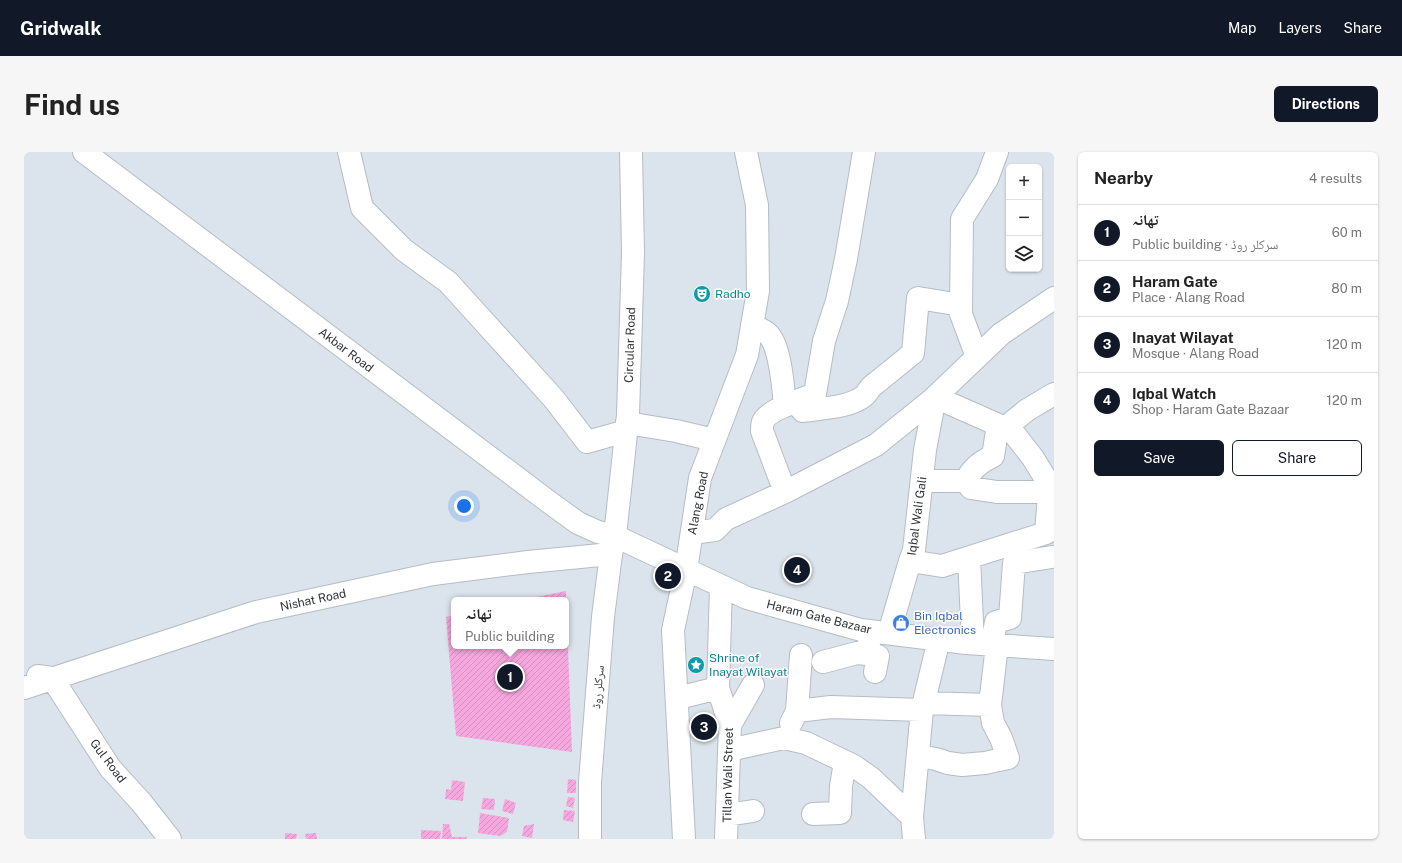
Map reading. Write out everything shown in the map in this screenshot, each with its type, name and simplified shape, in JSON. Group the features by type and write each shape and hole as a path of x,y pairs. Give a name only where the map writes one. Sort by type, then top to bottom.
{"street":[{"name":"Akbar Road","path":"84,152 560,511 578,523 598,532 613,545 686,570"},
{"path":"349,152 362,208 404,250 448,282 554,399 587,442 626,427 676,431 714,440"},
{"name":"Circular Road","path":"613,545 626,427 632,253 631,152"},
{"name":"Alang Road","path":"684,839 678,698 673,630 686,570 700,478 747,355 758,291 757,205 746,152"},
{"path":"785,492 762,431 763,421 769,414 815,394 824,341 837,301 846,259 864,152"},
{"path":"977,357 961,314 962,219 987,179 997,152"},
{"path":"752,325 768,334 775,346 790,404 803,412 848,405 865,396 870,387 913,353 918,298 961,305"},
{"path":"692,533 715,530 726,519 785,492 876,445 935,397 1001,334 1052,307"},
{"path":"966,481 969,474 982,461 993,456 1002,427 1026,410 1054,394"},
{"path":"935,397 1012,431 1034,458 1044,476 1049,496 1049,522 1053,557 1014,563 1010,618 996,622 987,644"},
{"name":"Iqbal Wali Gali","path":"823,662 857,653 871,663 880,632 914,550 926,450 935,397"},
{"path":"922,481 966,481"},
{"path":"966,481 971,488 997,492 1048,492"},
{"path":"910,561 942,566 969,558 1049,522"},
{"name":"Nishat Road","path":"24,688 256,612 434,574 528,562 613,545"},
{"name":"سرکلر روڈ","path":"590,839 590,782 603,617 613,545"},
{"path":"918,756 962,766 985,764 1008,758 1001,738 993,723 990,705 987,644 969,558"},
{"name":"Haram Gate Bazaar","path":"686,570 747,598 861,630 987,644 1054,649"},
{"name":"Tillan Wali Street","path":"721,586 718,688 730,725 726,839"},
{"path":"914,839 912,817 923,706 939,639"},
{"path":"784,738 797,711 800,656"},
{"path":"24,674 52,678"},
{"name":"Gul Road","path":"52,678 110,768 141,802 170,839"},
{"path":"730,725 752,685"},
{"path":"678,698 718,688"},
{"path":"797,711 831,707 990,705"},
{"path":"730,750 784,738 806,743 845,762 871,778 912,817"},
{"path":"813,814 840,813 841,786 845,762"},
{"path":"727,815 754,811"}],"building":[{"path":"566,591 566,597 537,597"},
{"path":"451,616 451,649 568,649 572,752 456,736 446,617"},
{"path":"568,779 576,780 576,793 567,793"},
{"path":"452,780 465,782 463,801 445,799 446,789 451,790"},
{"path":"568,797 575,798 573,808 566,806"},
{"path":"483,798 495,799 494,810 481,809"},
{"path":"505,799 516,803 513,814 502,811"},
{"path":"564,810 575,811 573,822 563,820"},
{"path":"480,813 509,818 507,832 500,836 478,833"},
{"path":"443,824 449,824 452,837 467,837 466,839 442,839"},
{"path":"534,824 532,838 522,836 524,826"},
{"path":"421,830 441,831 440,839 421,839"},
{"path":"285,833 297,834 296,839 285,839"},
{"path":"316,833 317,839 306,839 305,834"}],"place":[{"name":"Radho","path":"702,294"},
{"name":"Iqbal Watch","path":"797,570"},
{"name":"Haram Gate","path":"668,576"},
{"name":"Bin Iqbal Electronics","path":"901,623"},
{"name":"Shrine of Inayat Wilayat","path":"696,665"},
{"name":"تھانہ","path":"510,677"},
{"name":"Inayat Wilayat","path":"704,727"}]}
